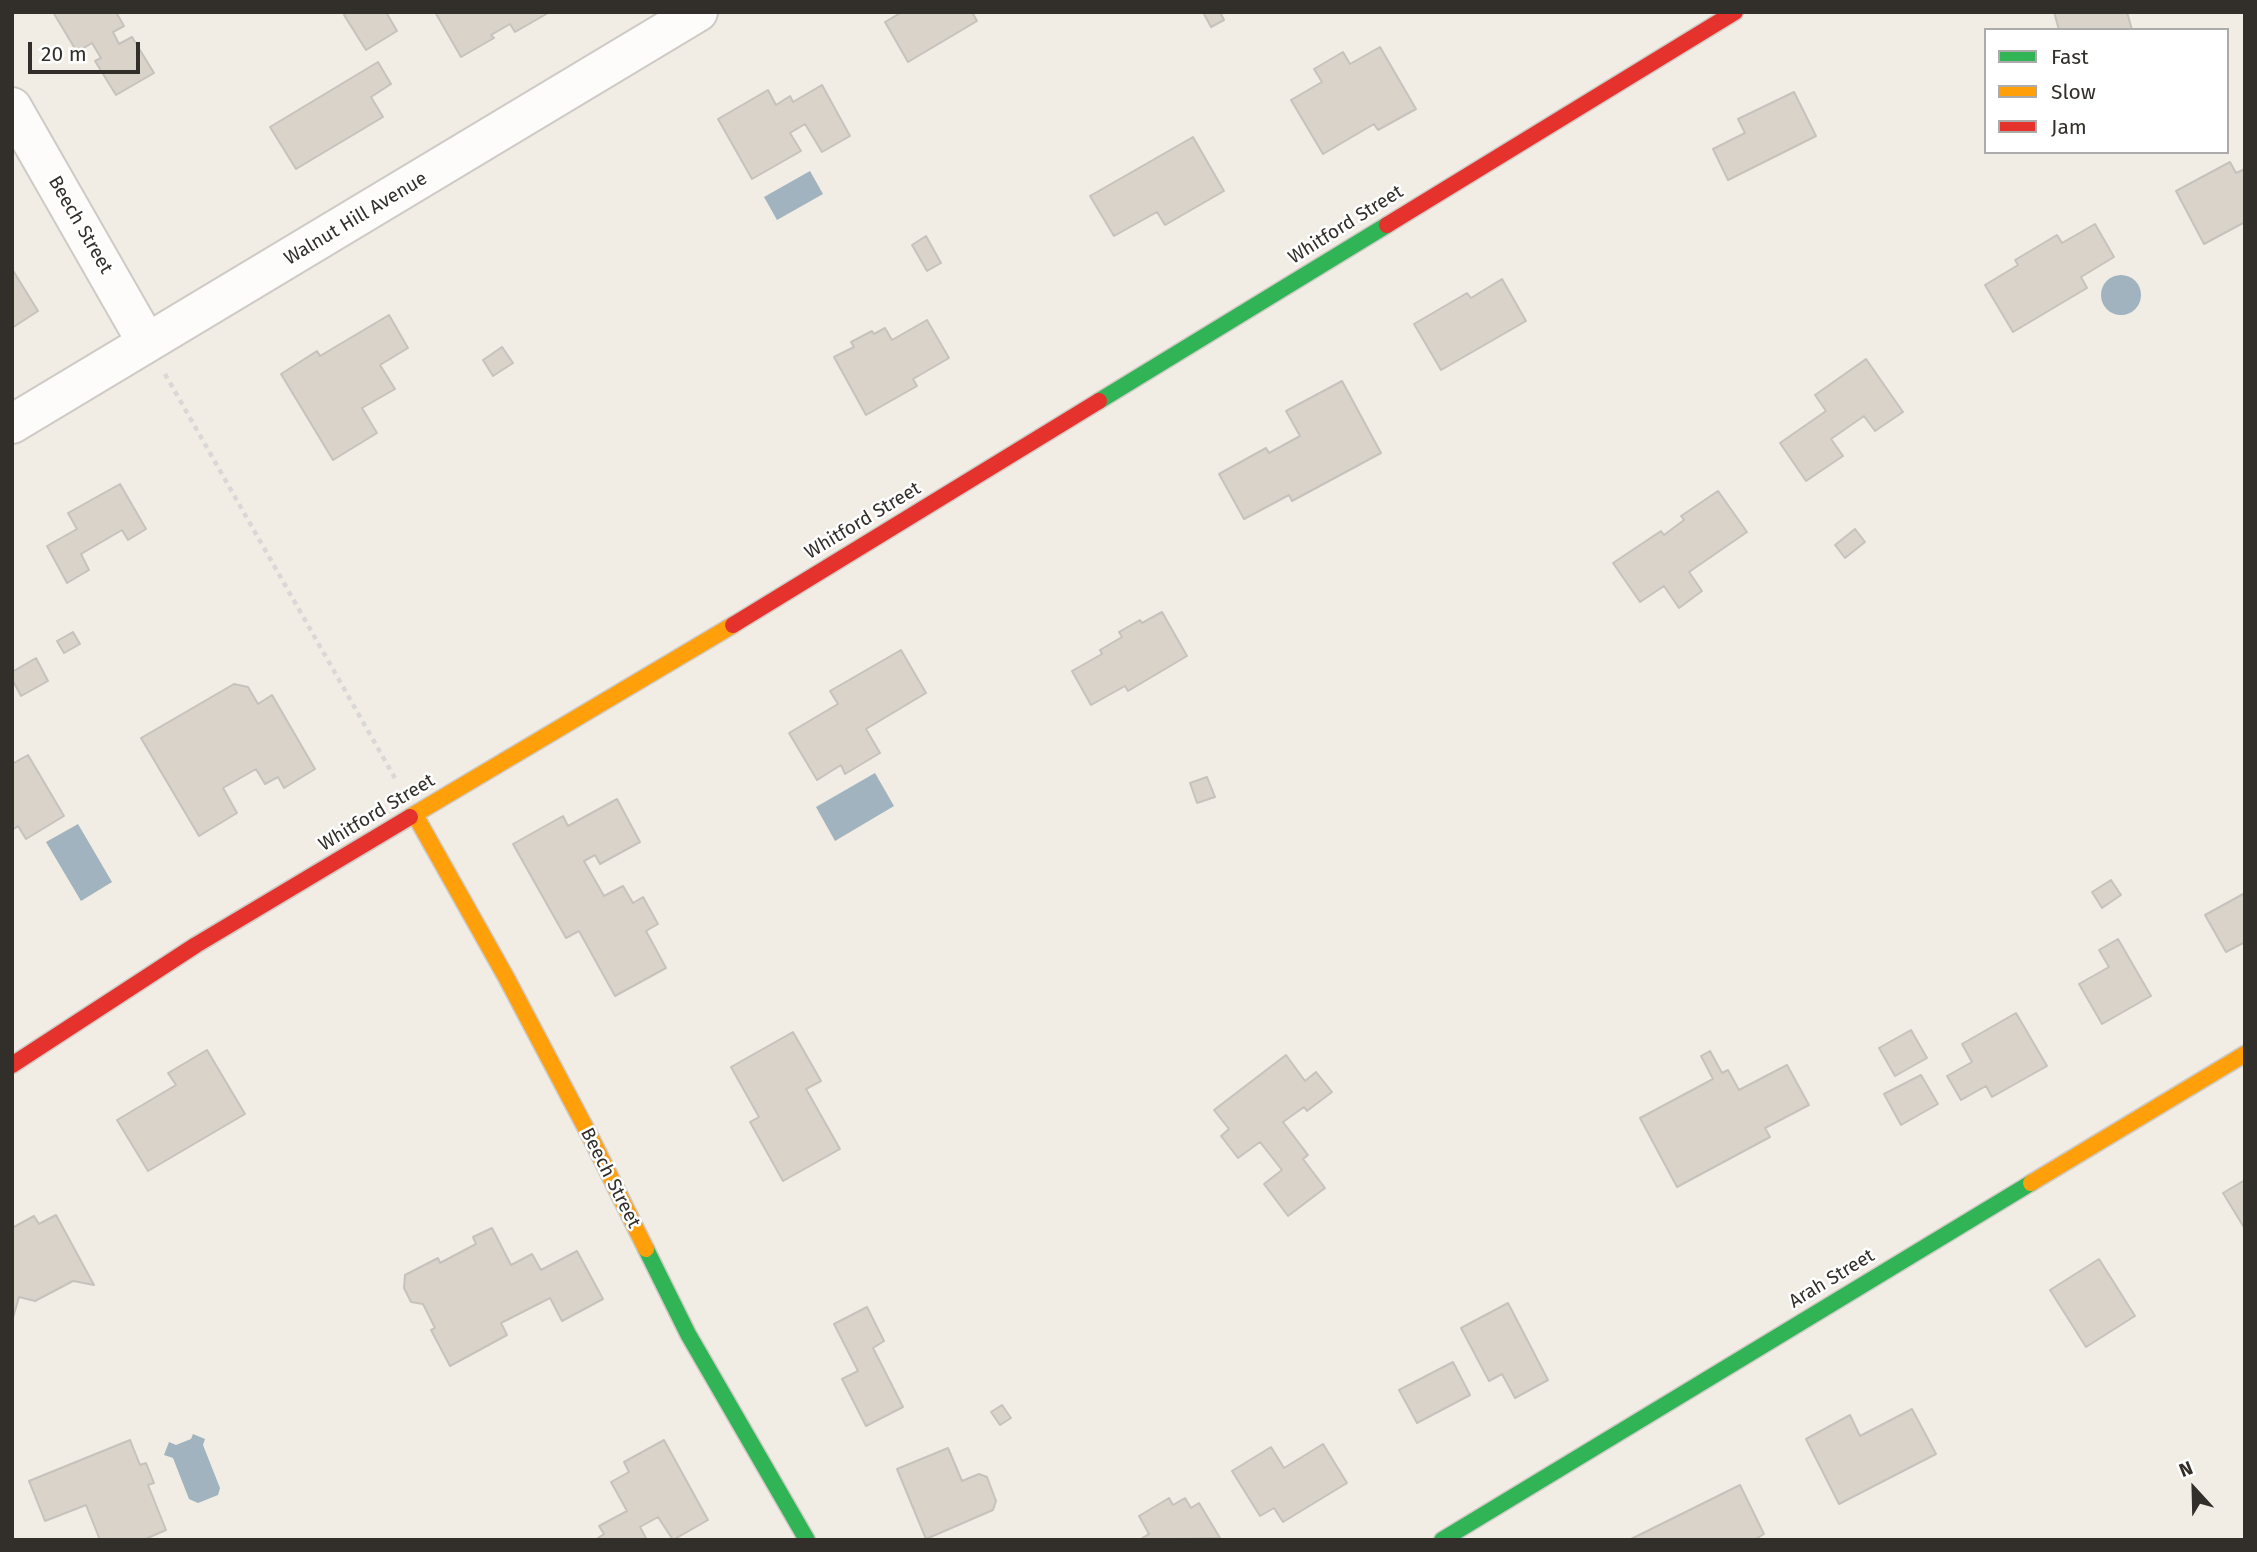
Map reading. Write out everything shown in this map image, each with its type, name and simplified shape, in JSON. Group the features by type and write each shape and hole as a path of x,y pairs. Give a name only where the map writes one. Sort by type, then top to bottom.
{"street":[{"name":"Walnut Hill Avenue","path":"12,424 698,12"},
{"name":"Whitford Street","path":"12,1065 196,945 705,642 1735,12"},
{"name":"Beech Street","path":"12,107 148,343"},
{"name":"Beech Street","path":"415,815 506,977 586,1129 688,1334 807,1540"},
{"name":"Arah Street","path":"1442,1540 2245,1054"}],"path":[{"path":"148,343 415,815"}],"water":[{"path":"810,171 823,194 777,220 764,197"},
{"path":"2121,275 2129,276 2135,281 2140,287 2140,303 2135,309 2129,314 2121,315 2113,314 2107,309 2102,303 2101,295 2102,287 2107,281 2113,276"},
{"path":"875,773 894,806 835,841 816,807"},
{"path":"78,824 112,882 81,901 46,842"},
{"path":"193,1434 205,1439 203,1445 220,1488 218,1495 198,1503 189,1499 173,1458 164,1455 169,1442 176,1445 191,1439"}],"building":[{"path":"53,12 116,12 124,26 113,32 119,44 132,37 154,73 116,95 95,61 101,58 92,43 77,52"},
{"path":"349,12 386,12 397,31 366,50 344,15"},
{"path":"435,12 548,13 515,32 510,24 491,35 494,38 461,57"},
{"path":"902,12 972,12 977,21 908,62 885,22"},
{"path":"1203,12 1220,12 1224,20 1211,27"},
{"path":"2054,12 2127,12 2131,28 2058,28"},
{"path":"1380,47 1416,109 1378,130 1374,124 1323,154 1291,100 1322,82 1314,69 1343,52 1350,64"},
{"path":"378,62 391,84 371,97 383,117 296,169 270,127"},
{"path":"822,85 850,136 822,152 805,124 790,133 801,151 752,179 718,119 768,90 776,105 790,96 793,102"},
{"path":"1794,92 1816,136 1728,180 1713,149 1745,133 1738,119"},
{"path":"1193,137 1224,191 1165,225 1157,212 1114,236 1090,196"},
{"path":"2230,162 2236,173 2245,169 2245,222 2204,244 2176,191"},
{"path":"2095,224 2114,257 2081,277 2087,288 2013,332 1985,285 2018,265 2015,260 2057,235 2062,243"},
{"path":"926,236 941,263 927,271 912,245"},
{"path":"12,269 38,311 12,328"},
{"path":"1502,279 1526,321 1441,370 1414,324 1467,293 1471,298"},
{"path":"389,315 408,348 380,365 395,389 362,408 377,433 333,460 281,374 317,351 320,356"},
{"path":"927,320 949,358 913,379 917,386 866,415 834,357 854,347 851,342 872,331 874,334 885,328 892,340"},
{"path":"502,347 513,363 493,376 483,360"},
{"path":"1866,359 1903,412 1875,431 1864,416 1831,439 1843,456 1806,481 1780,443 1826,411 1815,395"},
{"path":"1342,381 1381,453 1292,501 1289,495 1244,519 1219,474 1266,448 1269,453 1300,436 1286,411"},
{"path":"120,484 146,529 128,540 122,530 81,554 89,570 67,583 47,546 77,529 68,513"},
{"path":"1718,491 1747,532 1689,572 1702,591 1679,608 1664,586 1640,602 1613,563 1661,531 1664,535 1684,520 1681,516"},
{"path":"1855,529 1865,542 1845,558 1835,545"},
{"path":"1162,612 1187,656 1128,691 1125,686 1091,705 1072,671 1102,654 1100,650 1122,637 1119,632"},
{"path":"73,632 80,644 64,653 57,641"},
{"path":"901,650 926,693 866,729 880,753 845,774 841,765 817,780 789,733 838,704 830,691"},
{"path":"36,658 48,681 21,696 12,679 12,672"},
{"path":"234,684 248,687 258,704 272,695 315,769 284,788 278,777 265,784 256,769 223,788 237,813 199,836 141,738"},
{"path":"28,755 64,816 26,839 18,826 12,830 12,764"},
{"path":"1207,777 1215,797 1197,803 1190,783"},
{"path":"617,799 640,842 600,864 595,855 584,861 604,896 623,886 633,903 643,897 658,924 646,931 666,968 615,996 579,931 566,938 513,844 563,816 568,826"},
{"path":"2111,880 2121,895 2102,908 2092,892"},
{"path":"2245,893 2245,942 2226,952 2205,915"},
{"path":"2118,939 2151,996 2102,1024 2079,984 2109,967 2099,950"},
{"path":"2016,1013 2047,1066 1992,1097 1986,1086 1961,1100 1947,1076 1972,1062 1962,1044"},
{"path":"1911,1030 1927,1058 1895,1076 1879,1048"},
{"path":"793,1032 821,1081 806,1089 840,1149 783,1181 750,1122 759,1117 731,1067"},
{"path":"207,1050 245,1114 148,1171 117,1120 176,1085 168,1073"},
{"path":"1710,1051 1722,1073 1728,1070 1739,1090 1787,1065 1809,1105 1765,1128 1770,1137 1677,1187 1640,1118 1713,1079 1701,1056"},
{"path":"1286,1055 1305,1081 1316,1072 1332,1092 1307,1111 1304,1107 1283,1122 1308,1155 1303,1159 1325,1188 1288,1216 1264,1184 1282,1170 1260,1142 1238,1158 1221,1136 1229,1129 1214,1110"},
{"path":"1921,1075 1938,1104 1901,1125 1884,1094"},
{"path":"2245,1180 2245,1229 2223,1193"},
{"path":"56,1215 94,1285 73,1281 35,1301 19,1297 12,1321 12,1228 34,1216 39,1224"},
{"path":"492,1228 511,1265 532,1254 541,1270 577,1251 603,1299 562,1321 550,1298 501,1323 507,1335 450,1366 431,1330 435,1328 423,1304 411,1302 404,1288 405,1275 438,1258 440,1263 476,1244 473,1237"},
{"path":"2099,1259 2135,1316 2086,1347 2050,1290"},
{"path":"1508,1303 1548,1380 1515,1398 1502,1374 1489,1381 1461,1328"},
{"path":"867,1307 884,1341 873,1348 903,1407 866,1426 842,1379 858,1371 834,1324"},
{"path":"1453,1362 1470,1395 1417,1423 1399,1390"},
{"path":"1002,1405 1011,1418 1000,1425 991,1412"},
{"path":"1912,1409 1936,1454 1839,1504 1806,1439 1850,1415 1860,1436"},
{"path":"130,1440 140,1465 146,1463 154,1483 148,1485 166,1530 143,1540 100,1540 86,1505 45,1521 29,1481"},
{"path":"664,1440 708,1520 673,1540 658,1517 640,1527 647,1540 595,1540 604,1534 599,1526 627,1511 611,1482 629,1472 624,1462"},
{"path":"1323,1444 1347,1483 1283,1522 1274,1508 1260,1516 1232,1471 1271,1447 1284,1468"},
{"path":"948,1448 962,1481 979,1474 987,1477 996,1501 993,1510 926,1539 897,1469"},
{"path":"1740,1485 1764,1534 1754,1540 1629,1540"},
{"path":"1169,1498 1173,1505 1185,1498 1191,1508 1199,1503 1220,1538 1139,1540 1149,1534 1139,1516"}],"traffic: fast":[{"path":"1099,401 1387,225"},
{"path":"1442,1540 2031,1183"},
{"path":"646,1249 688,1334 807,1540"}],"traffic: slow":[{"path":"410,817 733,625"},
{"path":"415,815 506,977 646,1249"},
{"path":"2031,1183 2245,1054"}],"traffic: jam":[{"path":"1387,225 1735,12"},
{"path":"733,625 1099,401"},
{"path":"12,1065 196,945 410,817"}]}
